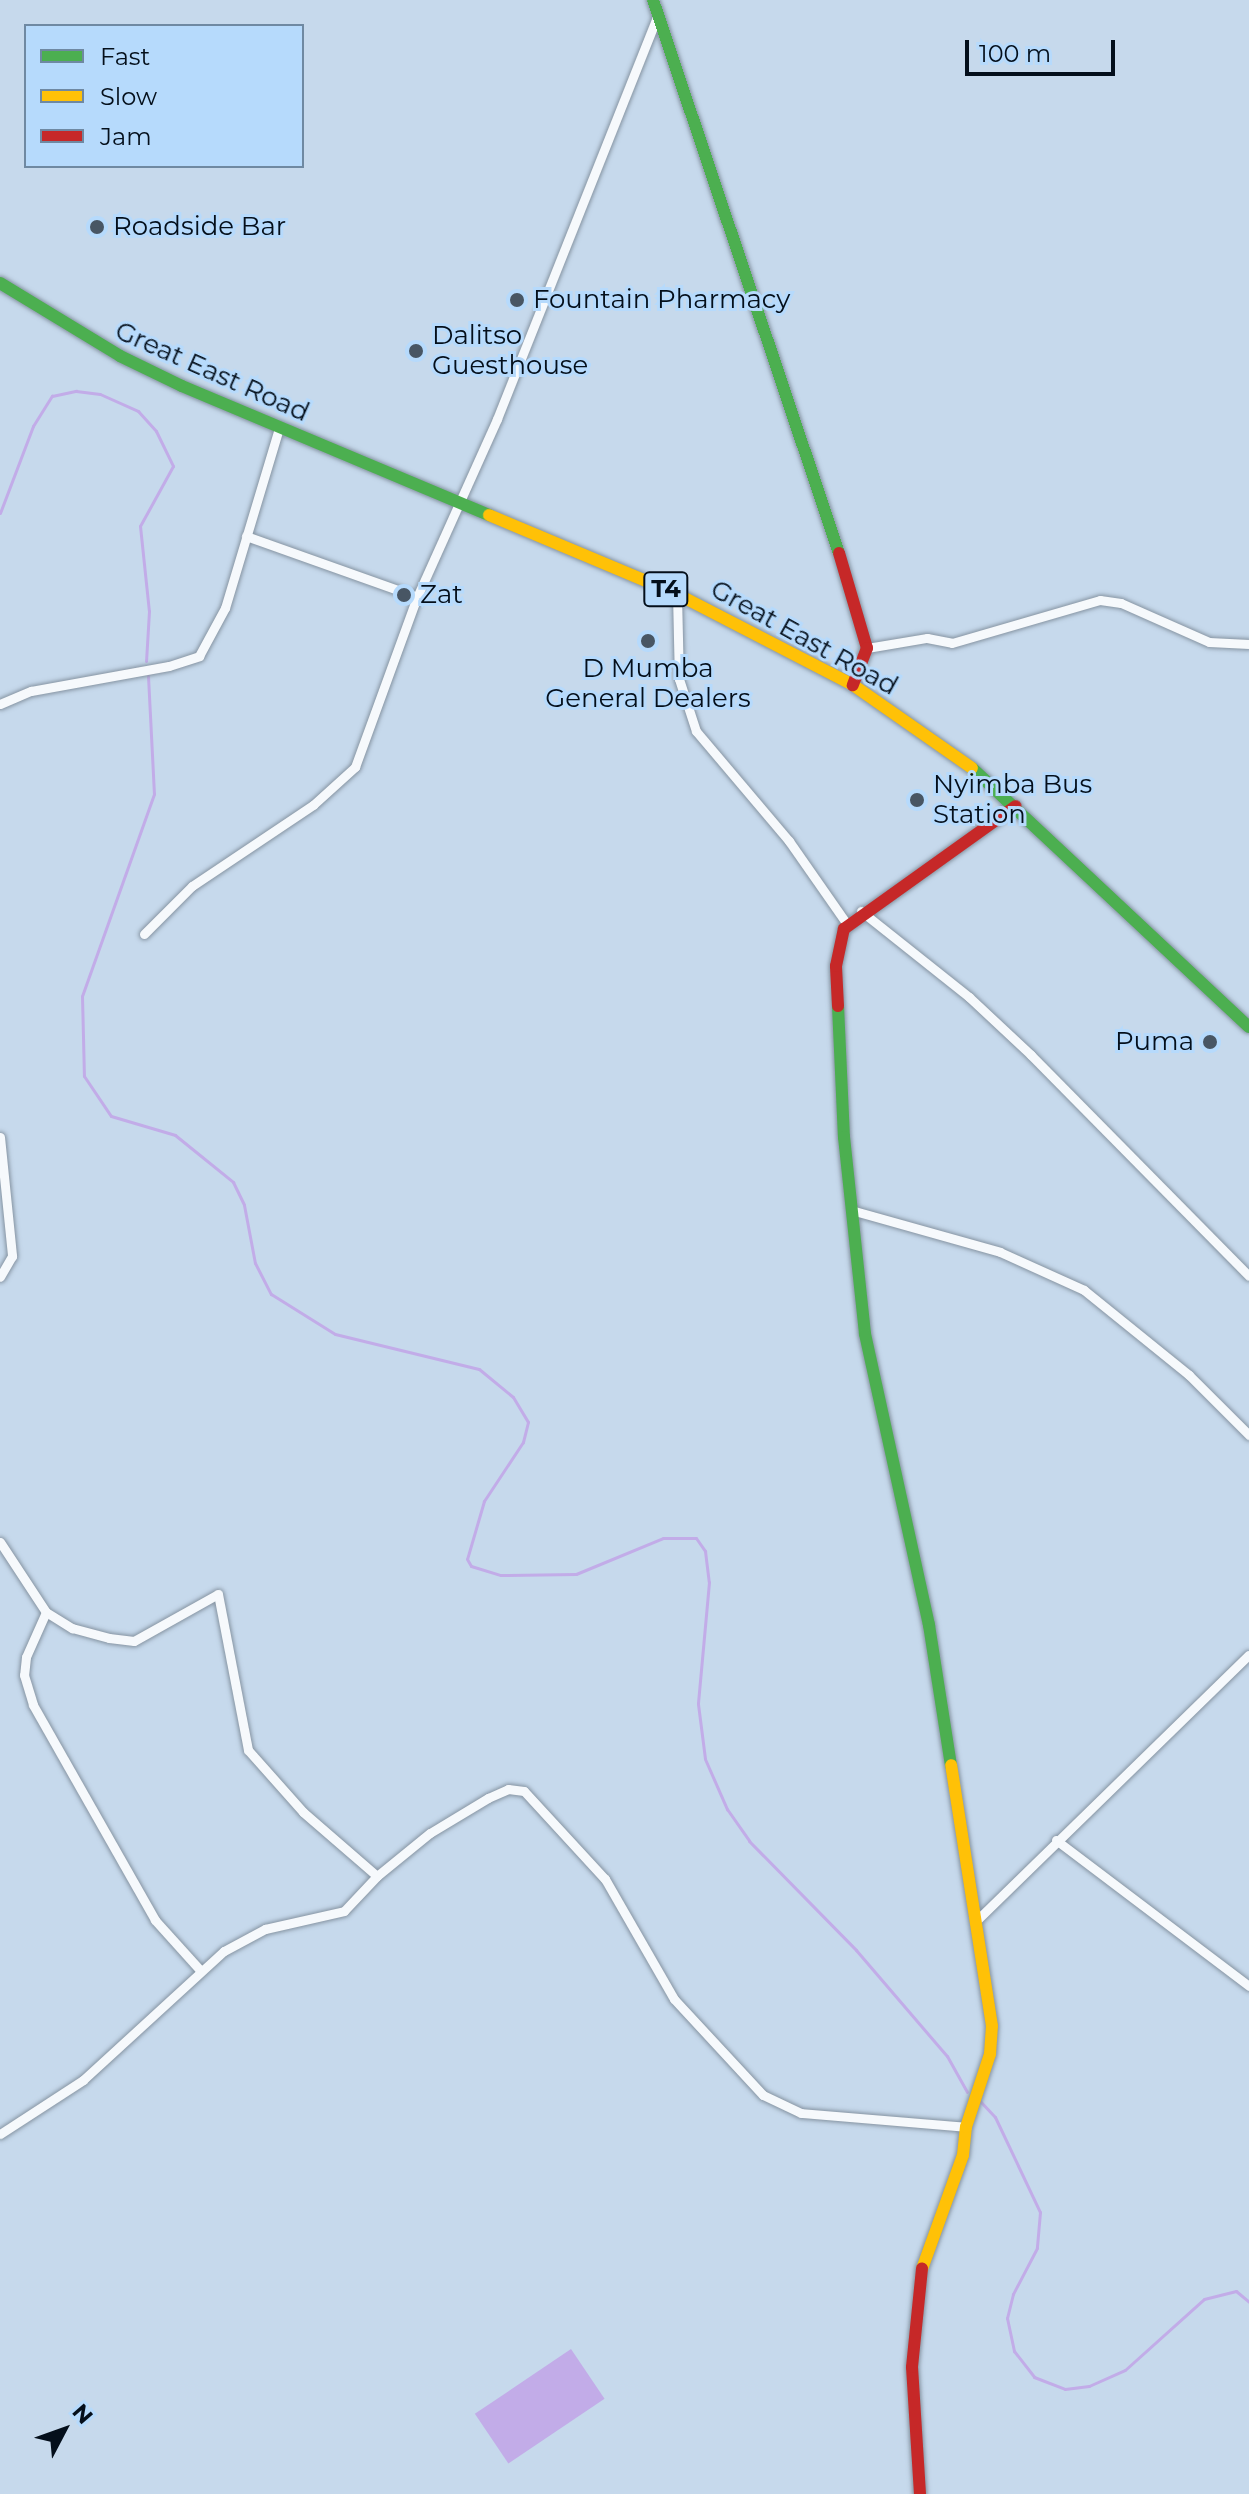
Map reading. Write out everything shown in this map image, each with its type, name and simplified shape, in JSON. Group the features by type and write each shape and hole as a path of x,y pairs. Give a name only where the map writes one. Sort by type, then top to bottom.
{"main road":[{"path":"653,0 867,648 853,685"},
{"name":"Great East Road","path":"0,283 120,356 279,428 463,500 677,594 853,685 966,763 1016,806 1249,1027"},
{"path":"920,2494 913,2404 915,2309 928,2242 963,2155 966,2127 990,2054 992,2026 978,1919 929,1625 872,1376 851,1210 835,1005 839,944 847,924 861,911 1016,806"}],"street":[{"path":"144,934 192,886 313,805 355,767 417,597 463,500 658,14"},
{"path":"0,704 31,691 192,660 225,608 279,428"},
{"path":"246,536 417,597"},
{"path":"677,594 679,679 696,731 789,841 847,924"},
{"path":"867,648 927,638 952,643 1100,600 1121,603 1209,642 1249,644"},
{"path":"861,911 1021,1046 1249,1276"},
{"path":"0,1137 12,1256 0,1277"},
{"path":"851,1210 1022,1260 1084,1290 1189,1375 1249,1435"},
{"path":"0,1542 46,1612 72,1628 130,1642 218,1594 248,1750 303,1812 377,1876"},
{"path":"46,1612 26,1657 24,1675 33,1705 155,1920 200,1970"},
{"path":"978,1919 1249,1655"},
{"path":"0,2134 83,2080 200,1970 265,1929 344,1911 377,1876 430,1833 508,1789 524,1791 605,1879 674,1999 763,2095 801,2113 966,2127"},
{"path":"1056,1840 1249,1986"}],"shaded area":[{"path":"571,2349 605,2399 508,2464 475,2414"}],"waterway":[{"path":"0,513 33,426 52,396 76,391 100,394 138,411 156,431 173,466 140,526 149,611 146,661"},
{"path":"148,676 154,794 82,996 84,1076 111,1116 175,1135 233,1182 244,1205 255,1263 271,1294 335,1334 479,1369 513,1397 528,1422 523,1442 484,1501 467,1559 471,1566 501,1575 576,1574 663,1538 696,1538 705,1551 709,1582 698,1704 705,1759 727,1809 749,1841 856,1950 947,2056 967,2092"},
{"path":"980,2101 995,2117 1040,2212 1037,2248 1013,2294 1007,2318 1014,2351 1034,2377 1065,2389 1089,2386 1125,2370 1204,2299 1236,2291 1249,2302"}],"traffic: fast":[{"path":"653,0 839,553"},
{"path":"0,283 120,356 182,386 489,515"},
{"path":"972,768 1249,1027"},
{"path":"838,1006 844,1137 865,1334 929,1625 951,1765"}],"traffic: slow":[{"path":"489,515 677,594 853,685 972,768"},
{"path":"922,2269 963,2155 966,2127 990,2054 992,2026 951,1765"}],"traffic: jam":[{"path":"839,553 867,648 853,685"},
{"path":"838,1006 836,966 844,929 1016,806"},
{"path":"920,2494 912,2367 922,2269"}],"place":[{"name":"Roadside Bar","path":"97,227"},
{"name":"Fountain Pharmacy","path":"517,300"},
{"name":"Dalitso Guesthouse","path":"416,351"},
{"name":"Zat","path":"404,595"},
{"name":"D Mumba General Dealers","path":"648,641"},
{"name":"Nyimba Bus Station","path":"917,800"},
{"name":"Puma","path":"1210,1042"}]}
